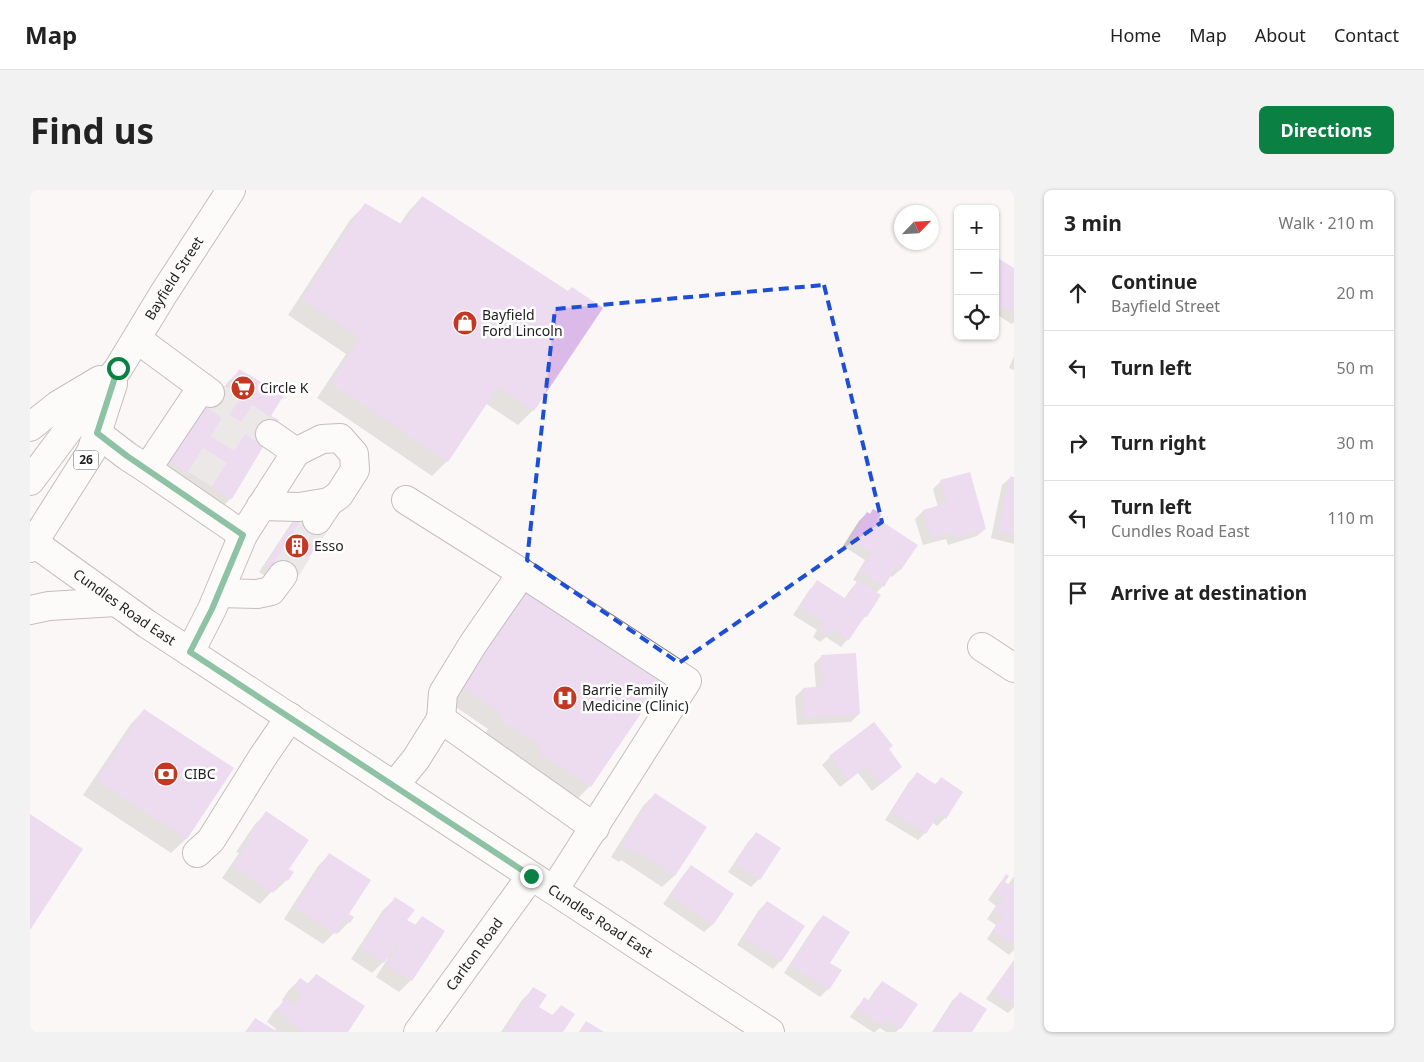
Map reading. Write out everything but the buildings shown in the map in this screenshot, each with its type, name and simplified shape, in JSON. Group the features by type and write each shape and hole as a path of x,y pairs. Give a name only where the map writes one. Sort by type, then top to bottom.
{"main road":[{"name":"Bayfield Street","path":"30,481 118,368 231,190"},
{"path":"137,339 206,390 147,469"},
{"name":"Bayfield Street","path":"32,543 91,452 118,368"},
{"path":"30,428 58,405 118,368"},
{"path":"97,433 147,469 195,488 243,535"},
{"path":"270,434 296,452"},
{"path":"190,652 212,609 243,535 296,452 322,439 340,438 354,454 355,470 340,495 323,511 299,507 262,506"},
{"path":"406,500 687,680 554,890"},
{"name":"Cundles Road East","path":"32,543 190,652 770,1032"},
{"path":"394,786 416,759 441,719 443,693 473,644 522,573"},
{"path":"219,593 257,594 271,590 284,575"},
{"path":"30,610 49,606 116,602"},
{"path":"982,647 1014,668"},
{"path":"197,853 211,840 290,717"},
{"path":"441,719 595,828"},
{"name":"Carlton Road","path":"418,1032 531,876"}],"highlighted area":[{"path":"824,285 882,522 679,663 527,560 555,309"}],"tunnel":[{"path":"210,393 270,434"},
{"path":"200,479 241,414"},
{"path":"283,575 317,520"}],"place":[{"name":"Bayfield Ford Lincoln","path":"465,323"},
{"name":"Circle K","path":"243,388"},
{"name":"Esso","path":"297,546"},
{"name":"Barrie Family Medicine (Clinic)","path":"565,698"},
{"name":"CIBC","path":"166,774"}],"route":[{"path":"118,368 97,433 127,456 243,535 212,609 190,652 531,876"}]}
